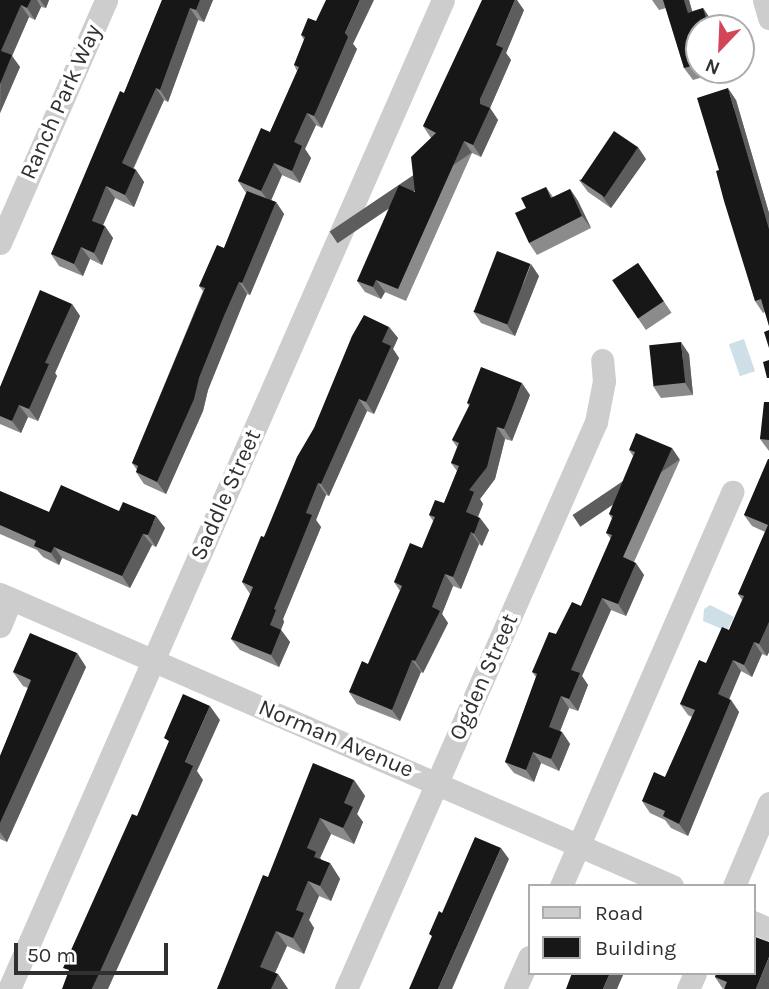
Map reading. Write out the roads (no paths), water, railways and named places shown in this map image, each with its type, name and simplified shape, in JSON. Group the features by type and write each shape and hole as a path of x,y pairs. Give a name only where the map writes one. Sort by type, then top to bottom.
{"street":[{"name":"Ranch Park Way","path":"0,243 106,0"},
{"name":"Saddle Street","path":"9,989 443,0"},
{"path":"764,0 769,18"},
{"name":"Ogden Street","path":"345,989 596,422 604,380 602,360"},
{"path":"562,884 732,492"},
{"name":"Norman Avenue","path":"6,597 668,884"},
{"path":"0,626 6,597"},
{"path":"735,884 769,803"},
{"path":"515,989 528,959"}]}
